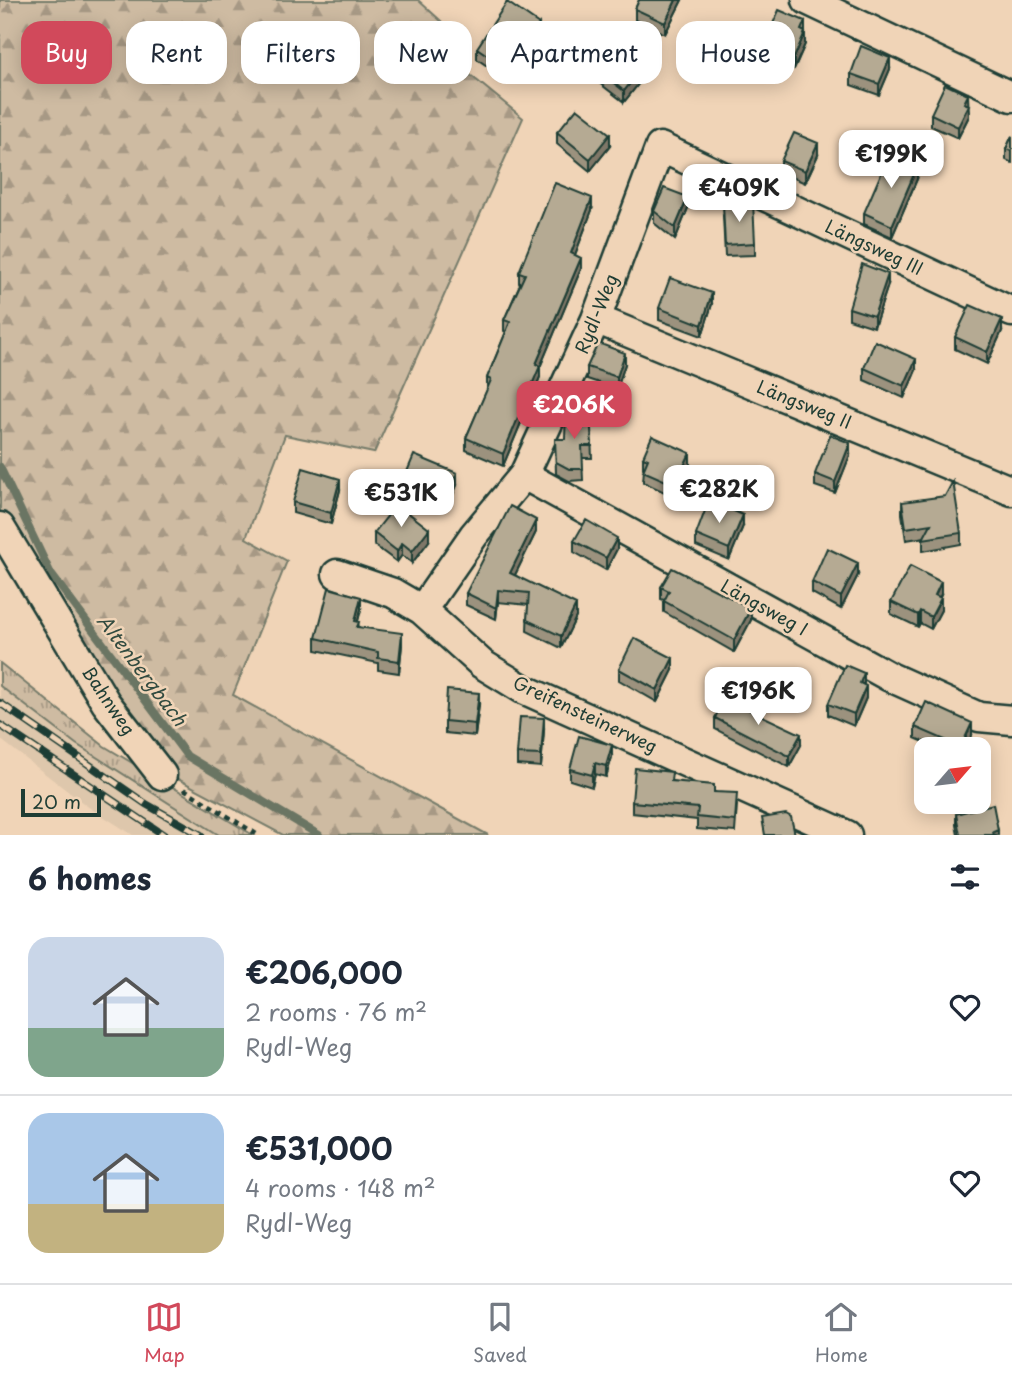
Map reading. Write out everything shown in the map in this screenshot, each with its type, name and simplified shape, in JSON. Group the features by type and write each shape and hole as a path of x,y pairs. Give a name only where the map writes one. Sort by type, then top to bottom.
{"street":[{"path":"807,0 1012,97"},
{"name":"Längsweg III","path":"660,147 1012,312"},
{"name":"Rydl-Weg","path":"422,610 474,535 524,475 596,319 660,147"},
{"name":"Längsweg II","path":"596,319 1012,491"},
{"name":"Längsweg I","path":"524,475 890,677 979,717 1012,720"},
{"name":"Bahnweg","path":"0,527 106,703 162,775"},
{"name":"Greifensteinerweg","path":"337,574 393,593 422,610 482,664 523,689 848,835"}],"path":[{"path":"162,775 258,835"}],"shaded area":[{"path":"0,686 76,744 219,835 133,835 87,806 0,739"}],"green space":[{"path":"0,0 418,0 441,21 374,21 374,84 472,84 472,76 523,118 374,453 285,435 246,538 287,561 233,695 488,835 283,835 172,776 52,603 0,513"},
{"path":"0,663 104,746 253,835 219,835 76,744 0,686"}],"building":[{"path":"639,0 676,0 665,23 635,9"},
{"path":"507,2 535,21 495,21"},
{"path":"779,10 805,21 801,30 805,32 795,56 795,21 774,21"},
{"path":"486,34 486,54 477,48"},
{"path":"861,46 890,58 879,84 851,74"},
{"path":"615,84 630,84 624,91"},
{"path":"945,84 968,95 964,103 969,105 958,127 931,114"},
{"path":"577,108 610,134 590,159 557,132"},
{"path":"794,133 818,143 805,171 781,161"},
{"path":"1012,136 1012,151 1006,149"},
{"path":"889,155 917,167 892,226 864,213"},
{"path":"555,183 592,198 571,253 581,258 536,364 540,366 503,454 466,438 491,380 487,378 510,322 504,320 525,274 519,272"},
{"path":"664,188 688,197 675,228 654,211"},
{"path":"753,202 755,243 725,245 723,204"},
{"path":"862,264 888,274 874,316 849,308"},
{"path":"670,278 712,293 702,325 659,308"},
{"path":"970,305 1002,319 987,352 955,337"},
{"path":"875,341 916,359 904,386 864,368"},
{"path":"598,343 625,353 617,377 587,367"},
{"path":"590,412 592,446 582,446 583,469 569,469 556,462 555,439 565,439 566,413"},
{"path":"830,435 850,443 835,482 815,474"},
{"path":"652,436 690,453 675,485 643,471 648,459 643,457"},
{"path":"414,455 457,473 447,497 404,479"},
{"path":"303,468 340,479 331,513 293,502"},
{"path":"953,481 961,533 923,539 931,524 906,528 902,502 945,496"},
{"path":"709,500 743,515 729,549 696,535"},
{"path":"397,504 429,529 412,551 402,543 397,551 374,533"},
{"path":"510,506 536,520 510,573 576,605 561,636 527,620 529,593 498,590 496,608 466,593"},
{"path":"586,520 617,538 606,558 574,541"},
{"path":"827,548 858,563 841,597 812,582"},
{"path":"910,566 941,582 935,595 941,598 931,617 920,611 918,615 891,602"},
{"path":"672,568 751,608 734,640 664,601 669,591 661,587"},
{"path":"329,588 361,597 355,621 359,622 357,627 402,633 399,661 378,658 378,652 316,638"},
{"path":"634,638 673,658 657,690 619,669"},
{"path":"845,665 864,673 860,683 866,686 854,714 828,704"},
{"path":"447,690 479,693 475,724 445,721"},
{"path":"724,698 801,734 789,756 715,718"},
{"path":"926,702 972,723 966,737 938,737 915,727"},
{"path":"520,717 544,718 541,755 517,754"},
{"path":"579,736 612,745 606,766 595,763 592,775 570,769"},
{"path":"635,768 672,772 671,781 714,785 714,792 737,793 735,821 697,817 698,808 632,802"},
{"path":"991,805 998,830 993,832 994,835 960,835 956,814 991,814"},
{"path":"786,814 791,817 795,835 765,835 762,818"}],"waterway":[{"name":"Altenbergbach","path":"0,467 51,574 187,756 319,835"}],"railway":[{"path":"0,703 146,804 201,835"},
{"path":"0,725 164,835"}]}
